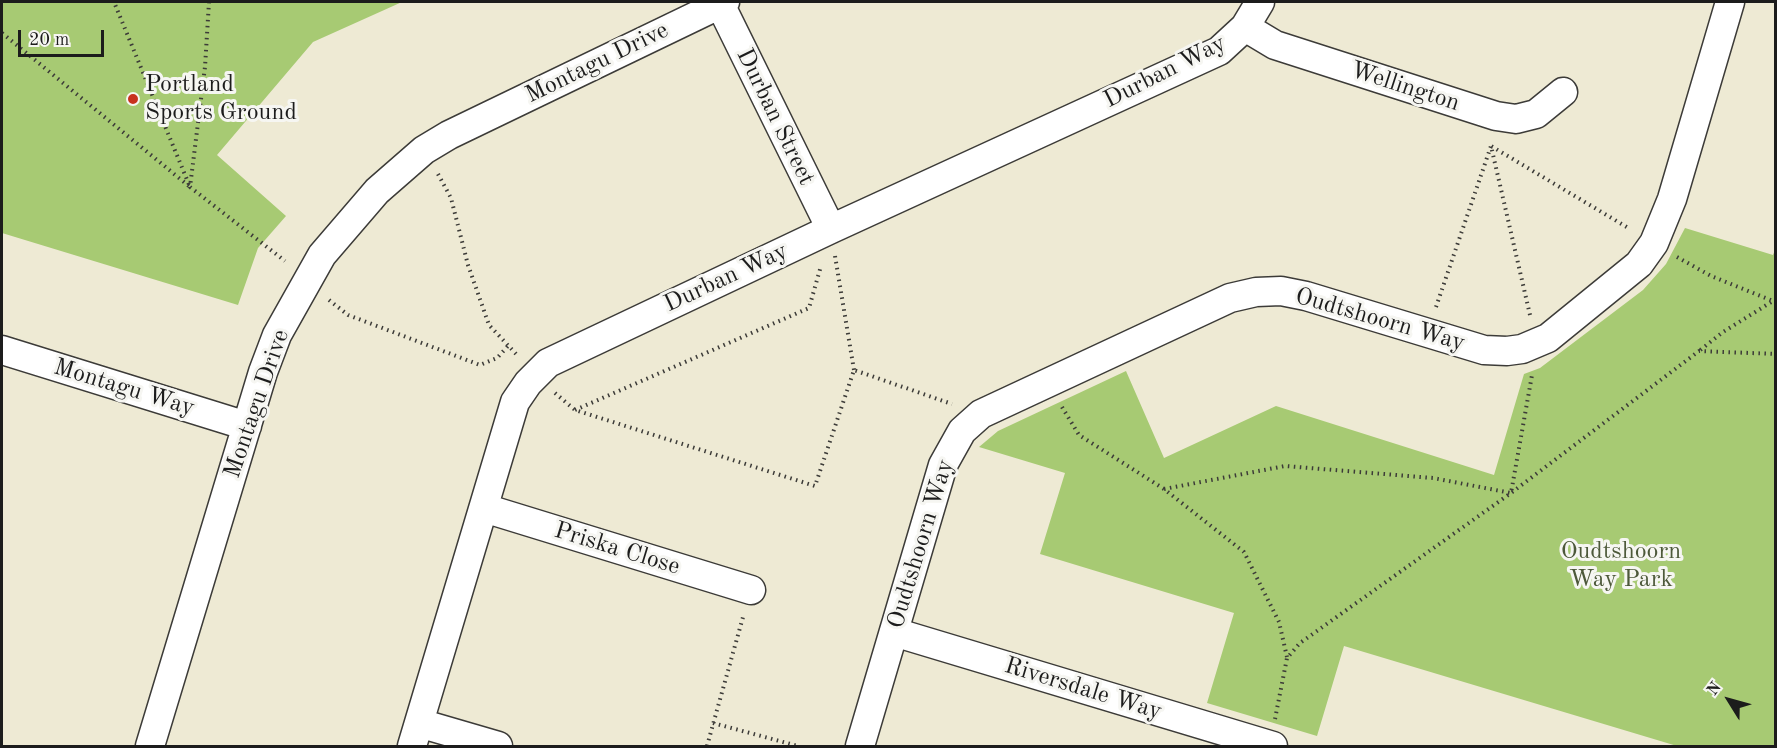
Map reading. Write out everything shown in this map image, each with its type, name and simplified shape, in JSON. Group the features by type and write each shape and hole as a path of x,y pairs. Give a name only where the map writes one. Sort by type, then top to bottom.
{"street":[{"name":"Durban Way","path":"416,735 515,402 535,375 562,355 1219,51 1245,27 1260,2"},
{"name":"Oudtshoorn Way","path":"860,747 944,465 962,431 981,414 1230,298 1256,292 1281,291 1306,296 1484,350 1507,351 1548,338 1639,264 1654,243 1672,199 1730,2"},
{"name":"Montagu Drive","path":"150,747 263,372 277,335 304,282 346,224 377,191 424,150 449,135 722,3"},
{"name":"Durban Street","path":"722,3 831,229"},
{"name":"Wellington","path":"1245,27 1275,45 1496,116 1516,119 1536,114 1563,92"},
{"name":"Montagu Way","path":"3,357 248,426"},
{"name":"Priska Close","path":"484,508 751,590"},
{"name":"Riversdale Way","path":"894,632 1271,746"},
{"path":"416,735 498,747"}],"path":[{"path":"114,2 190,187"},
{"path":"190,187 205,67 209,2"},
{"path":"2,33 190,187 283,258 304,282 348,315 480,365 497,358 508,346"},
{"path":"1427,332 1491,146 1496,116"},
{"path":"1491,146 1711,276 1775,301"},
{"path":"1491,146 1537,343 1511,494"},
{"path":"424,150 452,198 468,265 489,325 535,375 575,410 815,486 854,370 831,229"},
{"path":"575,410 809,308 831,229"},
{"path":"1287,658 1300,643 1511,494 1723,332 1775,301"},
{"path":"1699,351 1776,354"},
{"path":"854,370 981,414"},
{"path":"1047,382 1079,435 1164,489 1244,552 1279,622 1287,658 1271,746"},
{"path":"1164,489 1285,466 1433,478 1511,494"},
{"path":"707,747 751,590"},
{"path":"713,723 798,747"}],"green space":[{"name":"Portland Sports Ground","path":"2,2 402,2 313,42 217,155 286,216 258,248 238,305 2,233"},
{"name":"Oudtshoorn Way Park","path":"1685,228 1773,255 1775,250 1775,746 1677,746 1344,646 1317,736 1207,703 1234,613 1040,554 1065,473 979,447 998,431 1126,371 1164,458 1276,406 1494,475 1524,374 1540,368 1643,290 1666,264"}],"place":[{"name":"Portland Sports Ground","path":"133,99"}]}
